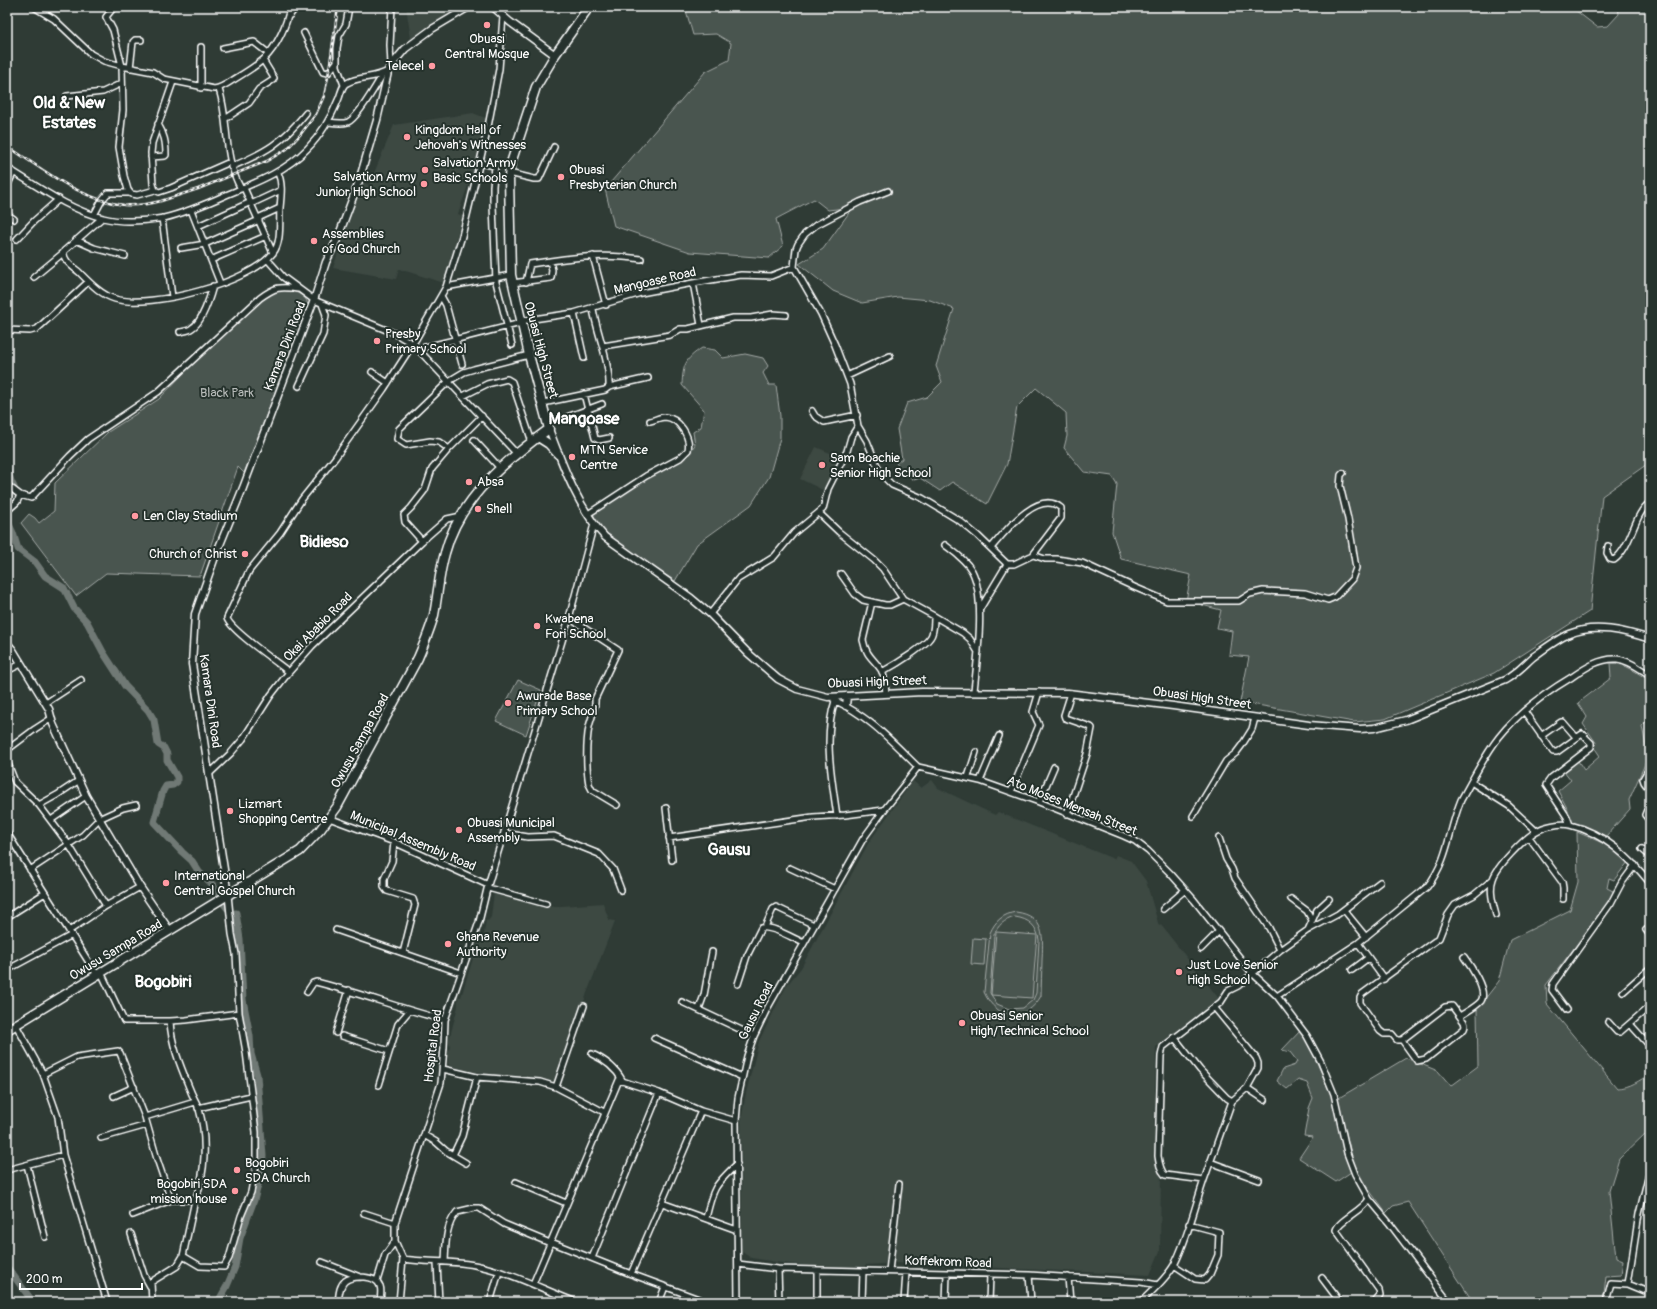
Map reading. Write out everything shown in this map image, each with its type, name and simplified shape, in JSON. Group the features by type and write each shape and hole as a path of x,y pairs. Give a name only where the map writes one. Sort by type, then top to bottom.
{"main road":[{"name":"Obuasi High Street","path":"549,430 529,355 512,279 508,190 509,173 533,93 555,55 589,7"},
{"name":"Owusu Sampa Road","path":"7,1030 300,851 310,843 337,808 421,652 433,616 445,551 452,531 465,508 500,468 549,430"},
{"path":"535,440 549,444 558,454"}],"street":[{"path":"36,7 54,19 91,54 104,61 152,72 173,82 202,88 219,89 263,60 296,7"},
{"path":"114,7 106,19 114,30 122,66 122,117 120,147 122,166 129,193"},
{"path":"288,18 290,7"},
{"path":"344,85 336,62 337,42 346,24 349,7"},
{"path":"391,65 390,45 392,7"},
{"name":"Kamara Dini Road","path":"228,895 192,664 196,609 314,300 326,262 337,240 363,168 377,120 385,73 405,49 432,28 469,7"},
{"path":"493,7 502,12 555,55"},
{"path":"289,672 254,646 230,624 228,616 249,571 280,533 302,499 334,458 388,383 413,344 446,287 462,236 494,101 501,54 502,12"},
{"path":"304,33 322,72 328,73 336,62"},
{"path":"130,68 133,42 135,40 141,40"},
{"path":"223,48 254,42 268,53"},
{"path":"201,46 202,88"},
{"path":"225,119 249,103 259,89 273,80 274,78 263,60"},
{"path":"7,168 59,199 102,218 130,220 162,218 191,210 278,173 299,158 309,148 329,122 344,85 351,81 385,73"},
{"path":"329,122 342,123 351,120 385,73"},
{"path":"155,190 151,157 152,143 173,82"},
{"path":"67,96 103,92 122,83"},
{"path":"219,89 223,103 230,165 251,203 273,253"},
{"path":"94,215 102,200 108,193 137,194 155,190 158,192 263,153 274,146 292,130 306,113"},
{"path":"151,157 166,155 164,134 158,124"},
{"path":"509,173 540,179 554,147"},
{"path":"480,163 496,166 493,191 496,278 512,345"},
{"path":"7,186 14,172"},
{"path":"63,253 66,260 88,282 107,296 122,300 144,301 172,297 213,286 250,270 267,259 273,253 278,243 281,190 278,173"},
{"path":"198,226 281,190"},
{"path":"888,191 823,220 813,227 805,234 798,244 794,267 821,314 835,345 847,376 858,426 869,445 880,473 892,485 922,498 949,513 978,536 1007,564 1014,564 1033,555 1061,518 1061,508 1057,504 1046,503 1028,510 1010,526 991,548"},
{"path":"17,239 34,221 59,199"},
{"path":"180,248 205,244 280,208"},
{"path":"191,210 220,283"},
{"path":"7,214 14,219"},
{"path":"34,277 102,218"},
{"path":"162,218 172,297"},
{"path":"211,260 266,236"},
{"path":"76,240 94,248 125,256"},
{"path":"526,282 530,264 593,256 629,257 641,259"},
{"path":"593,256 606,305"},
{"path":"267,259 283,277 314,300 396,334 413,344 518,454"},
{"path":"446,287 496,278 526,282 551,278 550,261"},
{"name":"Mangoase Road","path":"418,349 521,322 593,309 641,293 741,275 771,276 794,267"},
{"path":"7,330 30,331 37,329 88,282"},
{"path":"693,283 701,325"},
{"path":"180,332 192,329 196,324 211,295 213,286"},
{"path":"7,485 20,495 31,498 88,439 158,392 235,320 268,292 281,287 298,289"},
{"path":"441,296 446,305 462,364"},
{"path":"299,386 323,334 326,314 322,304"},
{"path":"593,309 596,328 603,346 609,387"},
{"path":"574,313 584,358"},
{"path":"603,346 670,335 680,329 688,329 733,318 750,318 773,314 786,315"},
{"path":"449,449 439,442 430,441 406,445 397,439 399,429 449,381 474,369 529,355"},
{"path":"847,376 890,356"},
{"path":"372,372 388,383"},
{"path":"543,403 605,390 609,387 648,378"},
{"path":"463,396 487,384 507,379 510,380 535,440"},
{"path":"584,394 595,438 599,440 609,438"},
{"path":"567,417 602,404"},
{"path":"812,411 824,422 857,416"},
{"path":"422,541 405,522 404,515 425,490 432,469 449,449 482,416"},
{"path":"588,514 646,476 680,458 688,450 688,440 685,433 674,420 663,417 650,421"},
{"path":"710,614 738,579 774,557 794,533 818,513 824,504 828,489 847,451 851,437 858,426"},
{"name":"Obuasi High Street","path":"549,430 558,454 588,514 594,524 612,543 674,586 710,614 748,653 778,679 797,689 828,697 886,693 974,691 1071,693 1316,726 1360,729 1374,728 1406,720 1505,680 1549,646 1569,634 1590,629 1599,629 1629,633 1650,639"},
{"path":"474,440 500,468"},
{"path":"1033,555 1045,559 1057,558 1082,563 1167,601 1238,601 1250,594 1262,591 1305,593 1328,600 1335,597 1352,579 1356,568 1348,519 1340,486 1341,475 1343,473"},
{"path":"7,511 16,502 20,495"},
{"path":"1608,546 1607,553 1610,559 1614,560 1623,552 1643,509 1650,503"},
{"path":"818,513 883,569 903,599 934,616 970,639 978,652"},
{"name":"Okai Ababio Road","path":"209,774 243,739 271,696 289,672 312,646 447,519 461,516"},
{"name":"Hospital Road","path":"403,1259 395,1241 394,1223 441,1083 445,1020 479,922 488,886 569,618 594,524"},
{"path":"945,545 971,570 974,578 980,609 974,691"},
{"path":"980,609 1007,564"},
{"path":"841,574 859,598 885,605 890,605 903,599"},
{"path":"872,602 863,640 866,652 882,672 886,693"},
{"path":"882,672 895,665 926,642 932,635 934,616"},
{"path":"569,618 618,650 595,699 596,705 589,725 586,745 589,784 592,790 616,805"},
{"path":"7,643 13,650 46,703 78,781 99,819 140,886 170,931"},
{"path":"1277,996 1358,943 1427,887 1444,858 1461,800 1499,738 1524,711 1551,689 1588,666 1603,660 1617,659 1628,662 1650,675"},
{"path":"7,671 21,664"},
{"path":"46,703 81,680"},
{"path":"1011,792 1039,725 1033,712 1039,692"},
{"path":"1067,814 1087,754 1092,728 1065,718 1064,715 1071,693"},
{"path":"846,706 847,696"},
{"path":"828,697 846,706 875,726 918,767"},
{"path":"835,701 830,717 830,728 831,758 837,816"},
{"path":"1524,711 1554,753 1580,734 1584,734 1591,743 1591,747 1551,778 1546,785 1567,817 1570,825"},
{"path":"7,750 52,718"},
{"path":"1193,816 1226,761 1236,753 1242,745 1252,729 1255,718"},
{"path":"1541,736 1563,722 1576,737"},
{"path":"980,781 984,768 999,736"},
{"path":"968,777 976,752"},
{"path":"7,761 9,776 39,805 69,844 106,906"},
{"name":"Ato Moses Mensah Street","path":"918,767 968,777 1039,802 1135,841 1148,852 1194,900 1252,973 1277,996 1307,1036 1321,1062 1334,1094 1350,1160 1355,1174 1369,1199 1390,1224 1449,1302"},
{"name":"Gausu Road","path":"738,1302 736,1121 742,1077 754,1036 767,1009 863,838 918,767"},
{"path":"1039,802 1054,767"},
{"path":"1650,767 1643,779 1650,790"},
{"path":"39,805 78,781"},
{"path":"1471,782 1509,806 1536,831"},
{"path":"51,820 86,796"},
{"path":"30,870 83,835 99,819 123,808 136,805"},
{"path":"1650,807 1645,815 1650,821"},
{"path":"666,808 672,860"},
{"path":"670,838 814,817 837,816 884,810"},
{"name":"Municipal Assembly Road","path":"329,818 394,842 488,886 546,904"},
{"path":"1402,1040 1415,1060 1420,1062 1464,1028 1464,1022 1452,1006 1445,1007 1402,1040 1397,1040 1392,1034 1382,1033 1360,1003 1362,994 1384,980 1439,938 1448,915 1455,905 1474,894 1492,880 1497,870 1505,860 1536,831 1559,825 1570,825 1608,841 1623,852 1650,883"},
{"path":"7,833 70,933 99,973 124,1021 186,1020 239,1013"},
{"path":"504,833 528,837 550,835 599,854 613,869 620,890"},
{"path":"1529,837 1562,882 1563,899"},
{"path":"1219,838 1226,859 1235,878 1269,928 1280,950"},
{"path":"394,842 392,861 384,879 384,887 387,891 413,899 415,905 402,952"},
{"path":"1642,849 1650,856"},
{"path":"1567,1010 1552,990 1553,984 1611,903 1635,865"},
{"path":"790,868 835,889"},
{"path":"1492,880 1492,892 1496,915"},
{"path":"1204,1180 1165,1175 1159,1164 1158,1130 1161,1056 1163,1047 1221,1002 1228,991 1238,986 1280,950 1308,930 1344,910 1380,882"},
{"path":"7,970 70,933 106,906 140,886"},
{"path":"1163,909 1185,890"},
{"path":"7,917 45,893"},
{"path":"183,1256 200,1266 221,1268 226,1265 230,1258 241,1216 251,1192 256,1165 256,1132 246,1052 239,1013 236,954 232,934 228,895"},
{"path":"1308,930 1317,910 1329,899"},
{"path":"1291,900 1307,911 1312,920"},
{"path":"738,984 747,956 759,930 765,927 773,909 776,907 814,924"},
{"path":"1344,910 1366,937"},
{"path":"765,927 804,943"},
{"path":"336,930 461,973"},
{"path":"1646,930 1650,935"},
{"path":"1201,949 1218,932"},
{"path":"1358,943 1384,980"},
{"path":"699,1009 704,995 712,952"},
{"path":"1460,1016 1480,1002 1482,997 1476,974 1464,957"},
{"path":"1352,970 1368,958"},
{"path":"1623,992 1650,968"},
{"path":"308,992 316,982 349,990 409,1011 445,1020"},
{"path":"336,1033 349,990"},
{"path":"682,1002 754,1036"},
{"path":"556,1087 584,1006"},
{"path":"1608,1022 1618,1032 1623,1030 1650,1006"},
{"path":"1141,1302 1158,1285 1174,1265 1232,1101 1247,1088 1258,1068 1256,1058 1214,1007"},
{"path":"379,1085 398,1024 409,1011"},
{"path":"150,1286 154,1279 177,1266 183,1256 201,1178 203,1162 204,1140 198,1108 172,1040 170,1021"},
{"path":"1630,1024 1650,1046"},
{"path":"16,1025 43,1074 58,1117 63,1155 72,1180 107,1302"},
{"path":"342,1036 389,1051"},
{"path":"1174,1037 1200,1070 1227,1098 1232,1101"},
{"path":"654,1038 742,1077"},
{"path":"43,1074 77,1057 118,1051 145,1117 171,1200"},
{"path":"592,1054 605,1060 614,1068 622,1080 701,1110 736,1121"},
{"path":"443,1069 477,1078 540,1082 556,1087 604,1112"},
{"path":"453,1155 462,1136 477,1078"},
{"path":"533,1284 617,1082 622,1080"},
{"path":"114,1096 134,1087"},
{"path":"1247,1088 1265,1100"},
{"path":"592,1258 659,1093"},
{"path":"198,1108 251,1096"},
{"path":"145,1117 195,1102"},
{"path":"631,1274 701,1110"},
{"path":"101,1138 147,1126"},
{"path":"424,1135 466,1163"},
{"path":"7,1170 63,1155"},
{"path":"1210,1162 1259,1180"},
{"path":"706,1218 714,1188 718,1181 737,1164"},
{"path":"27,1165 45,1237"},
{"path":"1628,1284 1639,1214 1649,1171"},
{"path":"516,1182 566,1203"},
{"path":"889,1271 899,1184"},
{"path":"1369,1199 1365,1205 1339,1225 1336,1230 1379,1290 1380,1295 1376,1301"},
{"path":"133,1214 171,1200 195,1200"},
{"path":"662,1203 737,1230"},
{"path":"445,1262 446,1244 450,1223 457,1212 479,1208 504,1224 706,1302"},
{"path":"364,1213 394,1223"},
{"path":"1174,1265 1195,1279 1205,1280 1210,1274 1218,1255 1219,1232 1189,1224"},
{"path":"131,1234 144,1275 150,1286 152,1302"},
{"path":"376,1281 385,1256 395,1241"},
{"path":"399,1302 403,1259 479,1266 533,1284 576,1302"},
{"path":"322,1262 361,1278"},
{"path":"437,1263 439,1302"},
{"name":"Koffekrom Road","path":"738,1264 778,1269 816,1271 889,1271 946,1274 1029,1275 1158,1285"},
{"path":"778,1269 779,1302"},
{"path":"816,1271 818,1302"},
{"path":"862,1302 863,1271"},
{"path":"490,1302 499,1272"},
{"path":"904,1302 906,1272"},
{"path":"946,1274 946,1302"},
{"path":"990,1275 990,1302"},
{"path":"1029,1275 1030,1302"},
{"path":"1068,1277 1070,1302"},
{"path":"338,1302 340,1291 344,1282 349,1279 361,1278 376,1281 380,1287 380,1302"},
{"path":"1322,1278 1340,1302"},
{"path":"1606,1302 1610,1282 1628,1284 1650,1293"},
{"path":"659,1302 665,1287"}],"shaded area":[{"path":"406,7 462,7 411,39"},
{"path":"473,113 488,119 479,154 458,214 463,216 444,283 399,269 396,279 333,268 362,182 369,185 394,125"},
{"name":"Sam Boachie Senior High School","path":"816,447 842,458 825,491 800,479"},
{"name":"Obuasi Senior High/Technical School","path":"932,780 938,788 995,815 998,812 1114,859 1116,855 1131,861 1146,881 1159,926 1161,925 1220,1000 1156,1047 1154,1154 1157,1170 1161,1177 1160,1251 1150,1275 895,1263 865,1265 865,1267 828,1267 790,1264 751,1258 742,1252 741,1121 746,1093 759,1041 787,985 801,968 869,842 913,781 921,788"},
{"path":"494,892 547,907 603,903 609,920 615,921 587,993 555,1085 457,1069 448,1064 448,1050 450,1048 449,1040 458,1006 458,997 461,997 479,939 483,940 486,920 488,921 491,917"}],"green space":[{"path":"685,7 1579,7 1575,10 1597,27 1608,26 1619,14 1618,7 1650,7 1650,462 1602,496 1590,611 1494,673 1385,719 1354,722 1240,702 1249,657 1229,655 1232,631 1217,628 1221,610 1186,601 1191,575 1121,559 1112,532 1117,484 1112,476 1084,472 1064,448 1067,436 1066,413 1036,388 1017,407 1007,464 987,504 952,482 940,491 920,478 914,480 904,473 896,463 902,459 897,429 907,403 927,397 942,382 936,366 954,309 930,300 898,297 862,303 833,291 799,264 823,249 851,210 845,208 828,210 814,199 776,219 783,246 769,258 690,252 614,226 605,189 705,72 729,60 731,43 716,34 693,35"},
{"name":"Len Clay Stadium","path":"283,290 292,291 304,297 308,304 307,309 244,473 238,467 200,576 106,573 76,596 21,523 29,514 39,523 54,511 55,483 108,432 159,399 205,351 261,300 271,293"},
{"path":"702,348 715,350 723,358 745,354 763,358 768,366 763,373 769,385 776,385 780,416 780,438 769,477 751,505 697,544 675,581 629,552 606,533 598,523 593,513 638,484 676,463 695,445 693,432 701,427 704,410 682,385 682,378 684,367 688,359"},
{"path":"1610,663 1616,663 1626,667 1650,681 1650,703 1647,708 1650,711 1650,718 1642,726 1648,757 1629,800 1630,809 1606,836 1572,822 1568,810 1558,791 1571,780 1564,771 1578,761 1584,770 1600,756 1594,747 1597,744 1583,724 1587,717 1578,703 1611,678"},
{"path":"518,680 541,690 526,735 496,721"},
{"path":"1577,832 1611,848 1623,856 1628,862 1614,880 1609,878 1607,888 1613,891 1613,897 1546,985 1547,1004 1617,1088 1631,1085 1650,1074 1650,1133 1647,1132 1619,1159 1609,1191 1616,1258 1623,1261 1621,1275 1606,1276 1603,1302 1584,1299 1582,1302 1473,1302 1408,1202 1393,1206 1386,1213 1356,1172 1337,1099 1406,1058 1438,1071 1451,1086 1478,1066 1477,1009 1499,981 1510,940 1570,910 1578,882"},
{"path":"1016,912 1026,914 1033,918 1041,929 1043,944 1041,996 1035,1005 1027,1011 1020,1014 1011,1015 1003,1013 996,1008 989,1001 984,992 990,933 994,925 1003,916","holes":["1015,917 1032,924 1038,935 1036,993 1033,1000 1023,1008 1009,1009 997,1004 990,993 994,935 997,928 1005,921"]},
{"path":"996,932 1037,935 1032,998 991,995"},
{"path":"973,938 986,939 984,965 971,964"},
{"path":"1302,1029 1331,1094 1351,1172 1336,1182 1299,1158 1313,1137 1304,1136 1309,1108 1313,1098 1307,1083 1298,1080 1287,1089 1277,1081 1283,1069 1295,1065 1297,1061 1290,1052 1282,1050"}],"waterway":[{"path":"7,468 14,487"},
{"path":"7,501 11,493"},
{"path":"7,520 18,549 35,562 45,576 64,588 74,608 87,622 103,652 125,686 148,710 154,720 158,744 164,748 167,754 167,760 177,777 177,782 173,785 166,786 163,791 154,822 192,861 199,872 213,885 219,895"},
{"path":"224,904 227,908"},
{"path":"218,1302 235,1267 240,1238 254,1200 262,1170 263,1156 257,1075 251,1054 250,1036 243,1000 240,939 236,913"},
{"path":"7,1267 33,1302"}],"railway":[{"path":"7,146 62,182 77,190 92,197 124,205 161,201 198,189 267,161 287,149 316,114 324,96 328,77 338,7"}],"place":[{"name":"Obuasi Central Mosque","path":"487,25"},
{"name":"Telecel","path":"432,66"},
{"name":"Kingdom Hall of Jehovah's Witnesses","path":"407,137"},
{"name":"Salvation Army Basic Schools","path":"425,170"},
{"name":"Obuasi Presbyterian Church","path":"561,177"},
{"name":"Salvation Army Junior High School","path":"424,184"},
{"name":"Assemblies of God Church","path":"314,241"},
{"name":"Presby Primary School","path":"377,341"},
{"name":"MTN Service Centre","path":"572,457"},
{"name":"Sam Boachie Senior High School","path":"822,465"},
{"name":"Absa","path":"469,482"},
{"name":"Shell","path":"478,509"},
{"name":"Len Clay Stadium","path":"135,516"},
{"name":"Church of Christ","path":"245,554"},
{"name":"Kwabena Fori School","path":"537,626"},
{"name":"Awurade Base Primary School","path":"508,703"},
{"name":"Lizmart Shopping Centre","path":"230,811"},
{"name":"Obuasi Municipal Assembly","path":"459,830"},
{"name":"International Central Gospel Church","path":"166,883"},
{"name":"Ghana Revenue Authority","path":"448,944"},
{"name":"Just Love Senior High School","path":"1179,972"},
{"name":"Obuasi Senior High/Technical School","path":"962,1023"},
{"name":"Bogobiri SDA Church","path":"237,1170"},
{"name":"Bogobiri SDA mission house","path":"235,1191"}],"district":[{"name":"Old & New Estates","path":"69,112"},
{"name":"Mangoase","path":"584,418"},
{"name":"Bidieso","path":"324,541"},
{"name":"Gausu","path":"729,849"},
{"name":"Bogobiri","path":"163,981"}],"park label":[{"name":"Black Park","path":"227,393"}]}
